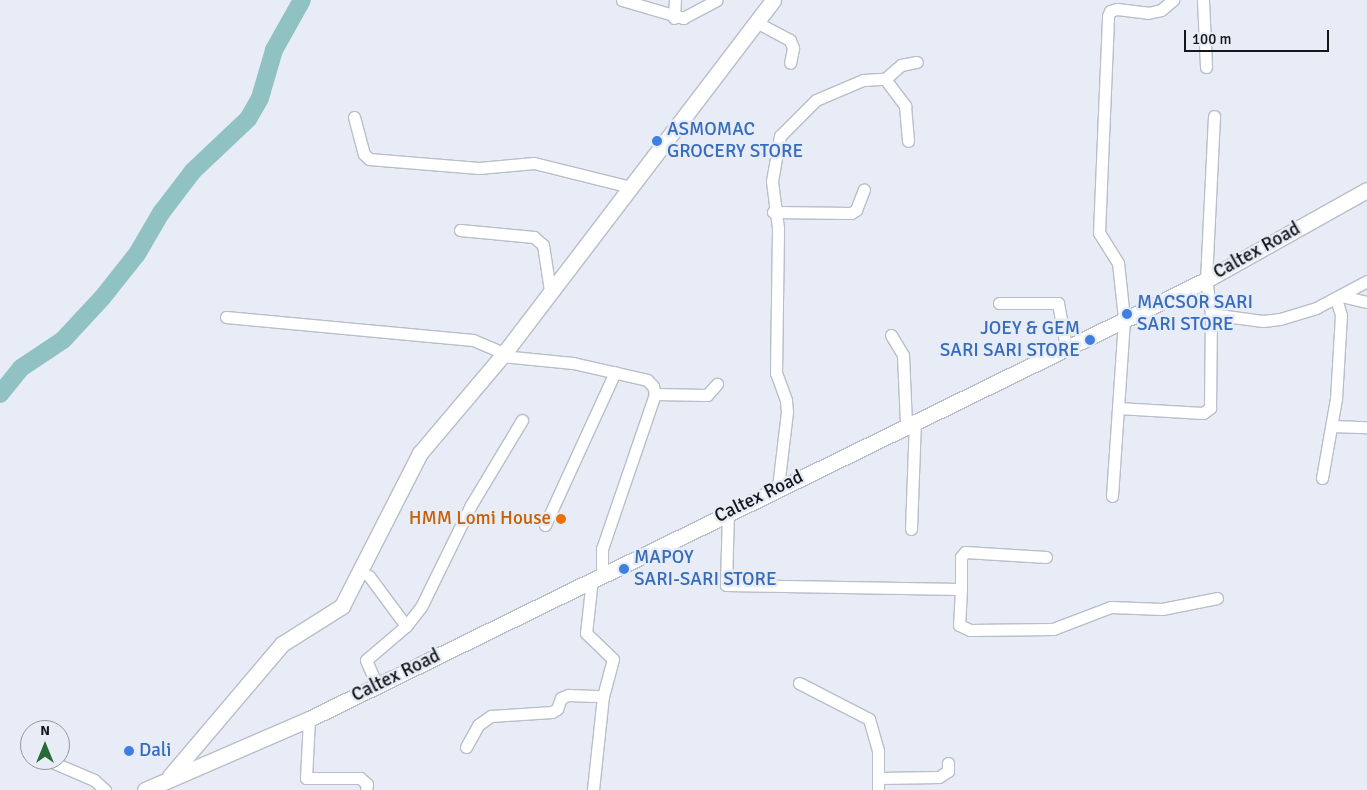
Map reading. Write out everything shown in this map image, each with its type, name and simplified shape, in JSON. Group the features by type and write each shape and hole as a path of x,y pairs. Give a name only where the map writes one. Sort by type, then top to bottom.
{"street":[{"path":"674,0 674,18"},
{"path":"628,1 674,18 690,16 717,0"},
{"path":"168,779 282,644 342,606 420,453 503,354 773,0"},
{"path":"1112,496 1124,318 1118,263 1099,233 1108,16 1110,11 1117,9 1148,13 1161,10 1173,0"},
{"path":"1203,0 1206,67"},
{"path":"756,22 790,40 790,63"},
{"path":"778,487 787,412 776,373 778,228 774,212 772,181 780,136 816,100 863,80 885,78 901,65 917,62"},
{"path":"885,78 905,106 908,141"},
{"path":"1118,408 1207,411 1211,393 1211,314 1206,280 1214,116"},
{"path":"354,117 364,154 369,159 486,168 534,163 630,187"},
{"path":"774,212 851,213 856,210 864,189"},
{"name":"Caltex Road","path":"146,790 309,719 778,487 1206,280 1367,190"},
{"path":"460,230 534,237 543,245 550,290"},
{"path":"1211,314 1262,321 1280,319 1338,298 1367,281"},
{"path":"1338,298 1367,302"},
{"path":"1322,478 1332,426 1341,315 1338,298"},
{"path":"999,303 1058,303 1066,347"},
{"path":"226,317 473,340 503,354 573,363 647,380 655,394 602,549 586,633 613,659 604,696 593,790"},
{"path":"890,334 903,355 911,422 911,529"},
{"path":"545,525 615,372"},
{"path":"655,394 707,395 717,384"},
{"path":"378,685 366,660 406,626 421,607 471,505 522,420"},
{"path":"1332,426 1367,427"},
{"path":"728,512 724,580 729,586 828,584 961,589"},
{"path":"1046,557 965,552 961,557 959,624 970,630 1053,629 1111,607 1162,609 1217,598"},
{"path":"369,576 406,626"},
{"path":"799,683 869,720 878,751 878,790"},
{"path":"466,747 478,725 491,716 552,712 556,709 561,698 568,695 604,696"},
{"path":"309,719 306,778 360,778 367,784 366,790"},
{"path":"879,778 939,777 948,771 948,763"},
{"path":"70,770 94,780 105,790"}],"waterway":[{"path":"0,394 21,368 63,340 102,298 137,254 161,213 193,171 248,119 260,98 274,50 302,0"}],"place":[{"name":"ASMOMAC GROCERY STORE","path":"657,141"},
{"name":"MACSOR SARI SARI STORE","path":"1127,314"},
{"name":"JOEY & GEM SARI SARI STORE","path":"1090,340"},
{"name":"HMM Lomi House","path":"561,519"},
{"name":"MAPOY SARI-SARI STORE","path":"624,569"},
{"name":"Dali","path":"129,751"}]}
